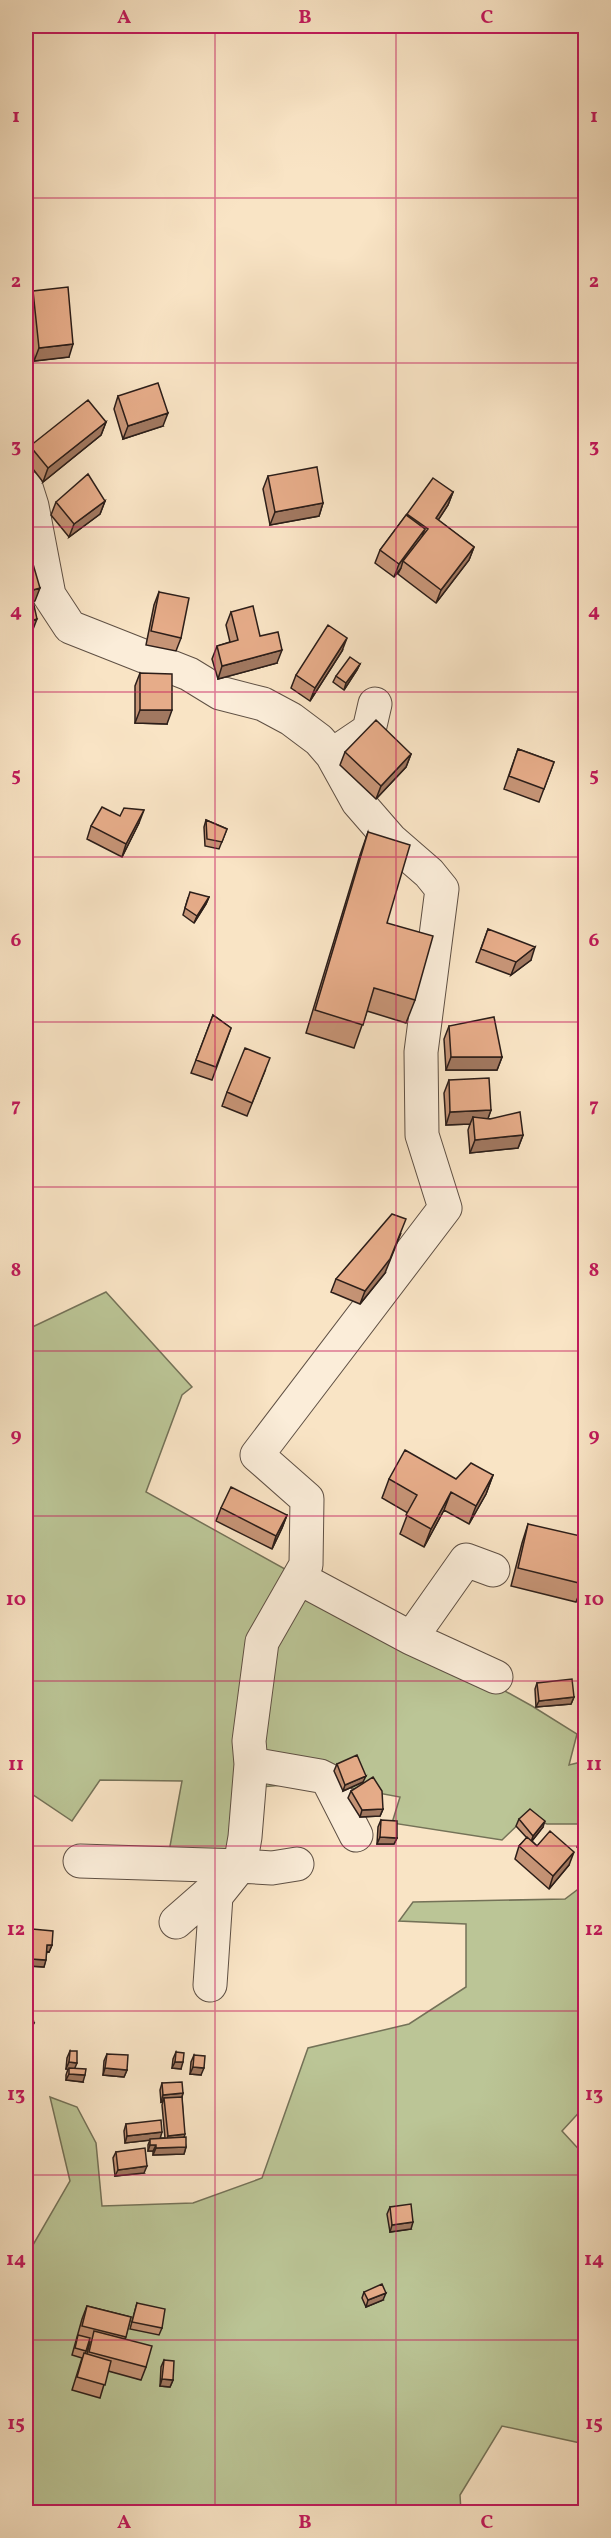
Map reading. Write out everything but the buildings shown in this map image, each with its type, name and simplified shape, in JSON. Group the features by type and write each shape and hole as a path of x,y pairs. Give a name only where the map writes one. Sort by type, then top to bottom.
{"street":[{"path":"26,487 32,506 49,595 70,627 189,674 220,693 263,704 291,719 319,740 332,755 358,802 392,840 429,873 442,889 421,1052 422,1135 445,1208 257,1455 307,1499 306,1565 262,1642 249,1741 251,1764 240,1866 216,1896 210,1984"},
{"path":"332,755 369,730 375,704"},
{"path":"411,1638 466,1560 493,1570"},
{"path":"298,1578 411,1638 496,1677"},
{"path":"251,1764 320,1776 328,1780 356,1836"},
{"path":"81,1861 272,1868 297,1864"},
{"path":"176,1922 240,1866"}],"green space":[{"path":"106,1292 192,1387 182,1395 146,1492 532,1706 577,1734 569,1765 585,1761 585,1824 547,1824 527,1816 502,1840 392,1823 400,1797 319,1782 249,1788 239,1867 168,1857 182,1781 100,1780 72,1821 26,1790 26,1330"},
{"path":"585,1884 585,2106 562,2131 585,2156 585,2444 502,2426 460,2495 461,2512 26,2512 26,2257 70,2181 50,2097 77,2107 96,2143 102,2206 193,2203 262,2178 308,2048 409,2024 466,1987 466,1924 399,1921 413,1902 565,1899"}]}
